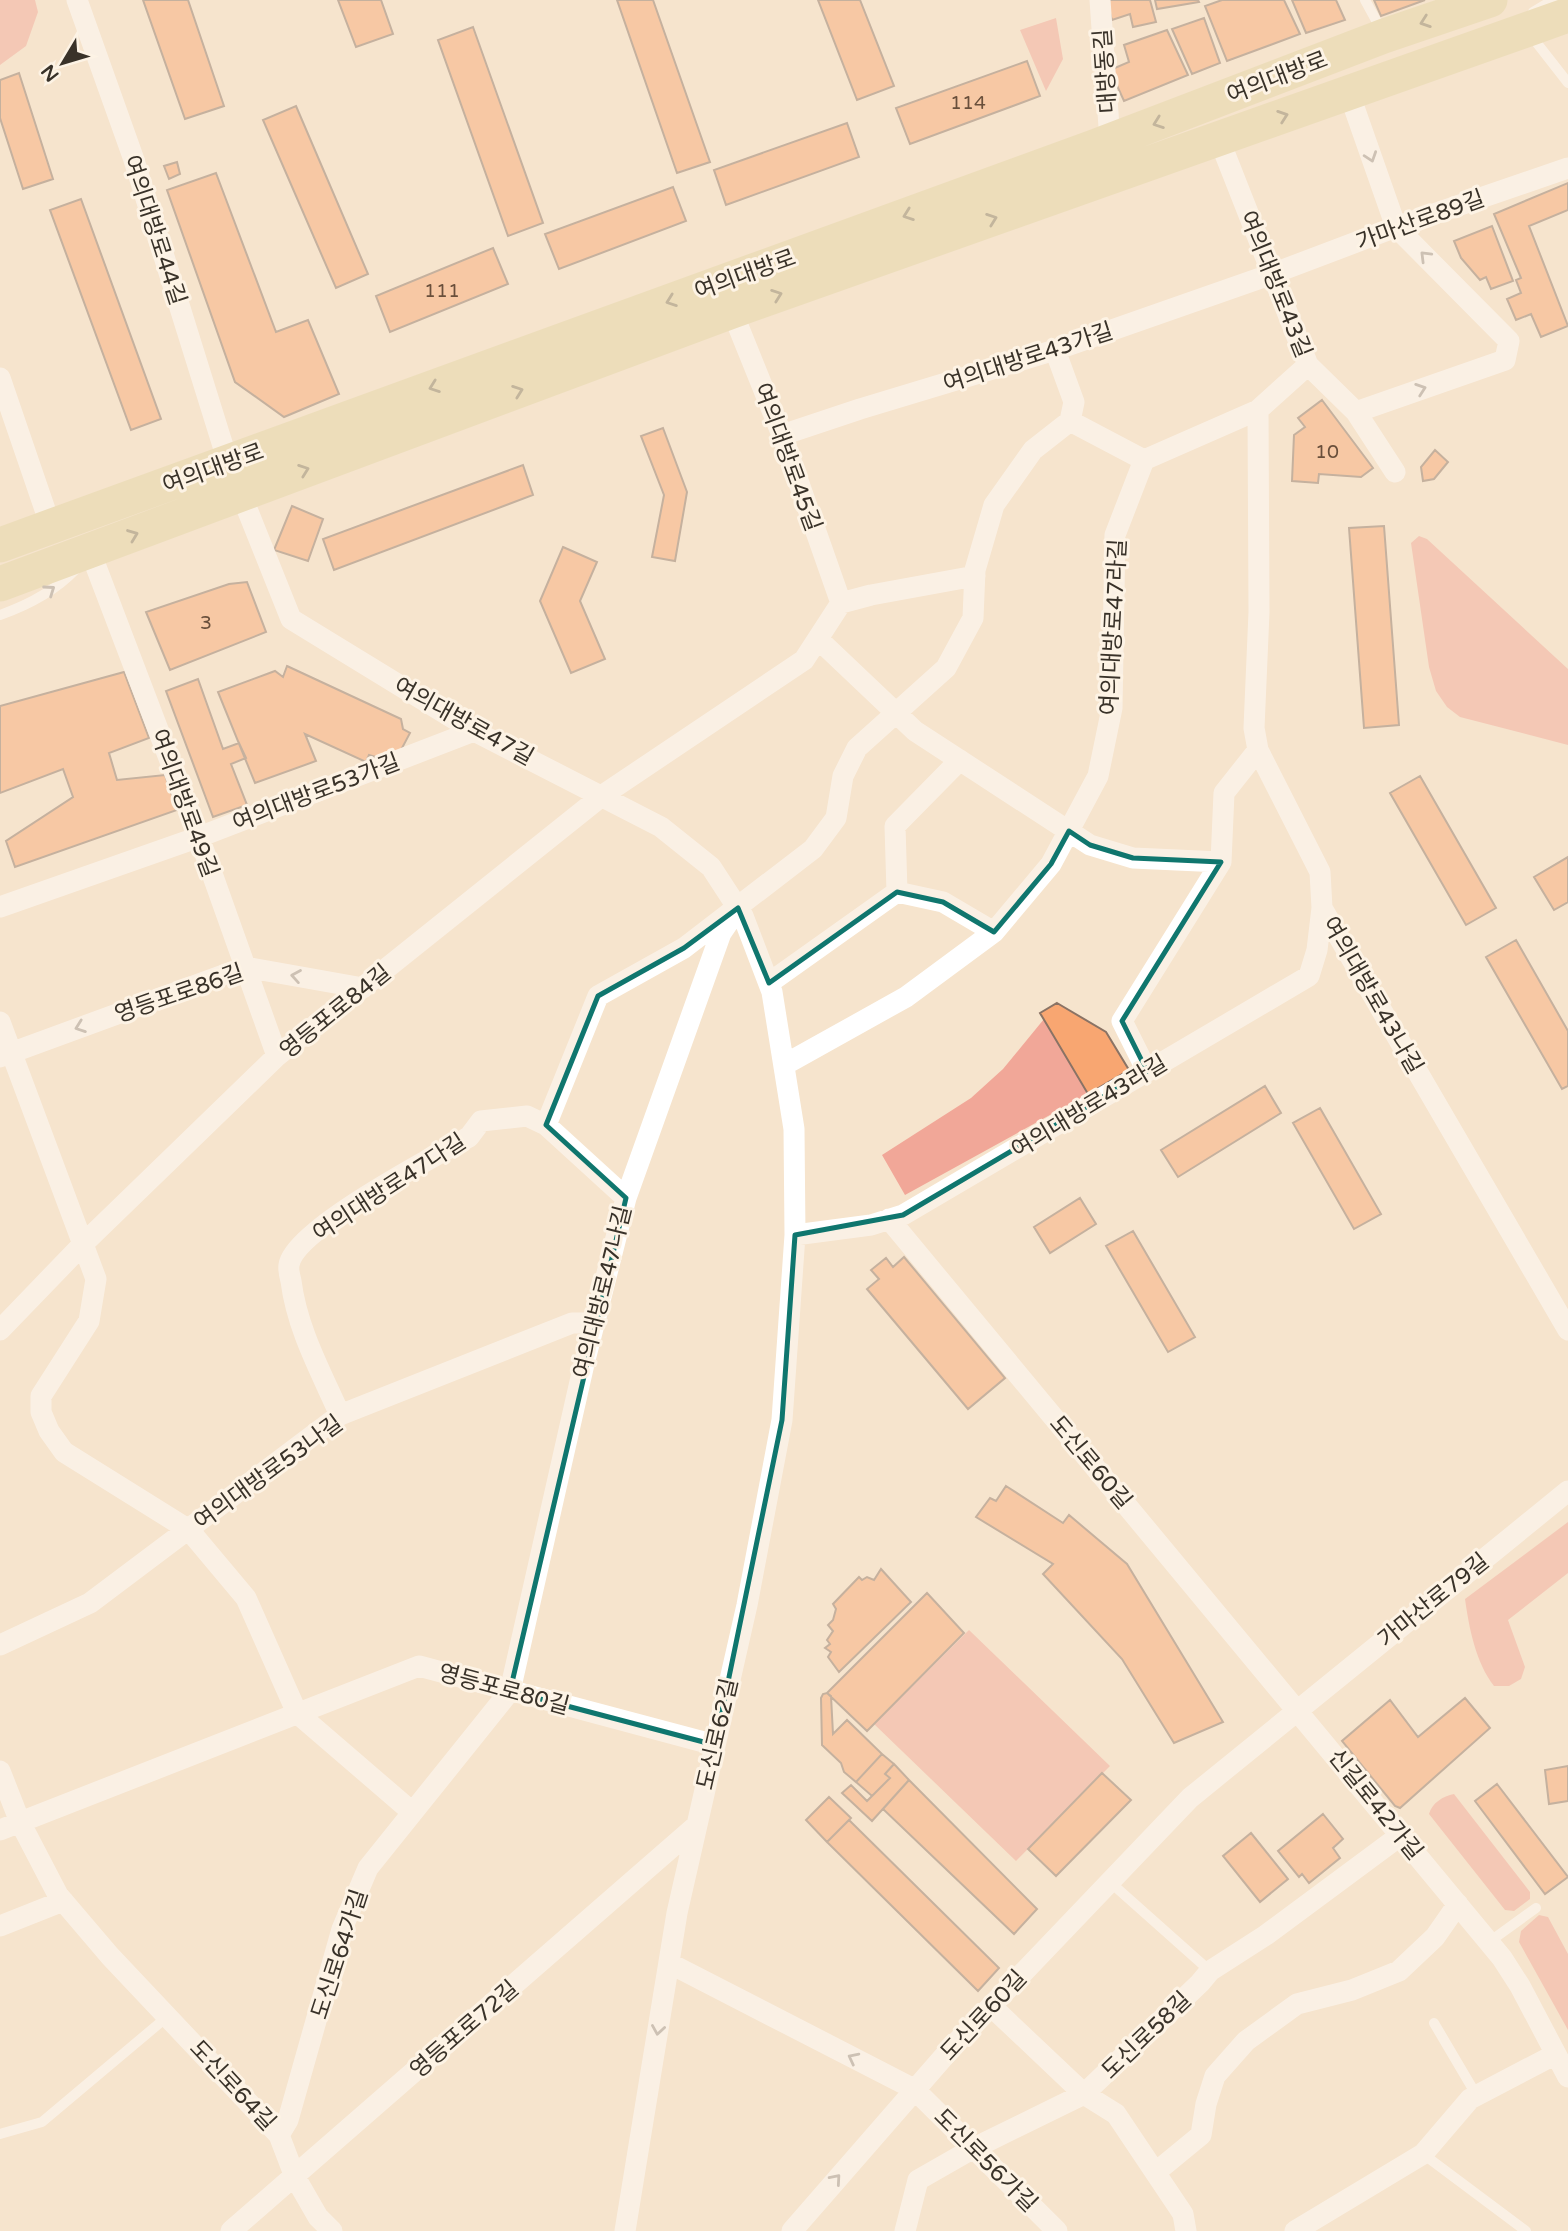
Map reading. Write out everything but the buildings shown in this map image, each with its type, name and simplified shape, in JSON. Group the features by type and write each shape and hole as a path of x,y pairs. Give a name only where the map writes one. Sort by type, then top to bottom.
{"main road":[{"name":"여의대방로","path":"0,545 1110,141 1384,36 1490,0"},
{"name":"여의대방로","path":"0,584 732,312 1568,15"},
{"path":"1205,106 1219,139"},
{"path":"1110,141 1124,173"}],"street":[{"name":"여의대방로44길","path":"77,0 133,157 228,462"},
{"name":"대방동길","path":"1100,0 1110,141"},
{"name":"여의대방로","path":"1349,93 1396,227"},
{"name":"여의대방로43길","path":"1219,139 1308,365 1356,412 1395,472"},
{"name":"가마산로89길","path":"1272,274 1396,227 1568,168"},
{"path":"1356,412 1505,360 1509,341 1396,227"},
{"name":"여의대방로43가길","path":"782,435 1055,350 1272,274"},
{"name":"여의대방로45길","path":"732,312 782,435 841,603"},
{"path":"546,1125 598,996 684,948 813,849 836,818 842,776 857,748 946,668 973,618 975,576 994,505 1033,450 1070,421 1074,402 1055,350"},
{"path":"1070,421 1144,460 1258,410 1308,365"},
{"path":"0,377 51,527"},
{"name":"여의대방로43나길","path":"1258,410 1259,600 1254,728 1258,750 1321,872 1322,908 1568,1330"},
{"name":"여의대방로47라길","path":"784,1065 906,997 994,932 1051,864 1098,776 1112,708 1115,535 1144,460"},
{"name":"여의대방로47길","path":"240,494 291,619 474,731 661,827 711,867 743,916 772,992 794,1129 795,1235"},
{"name":"여의대방로49길","path":"90,551 277,1056"},
{"path":"603,796 804,660 841,603 975,576"},
{"path":"818,639 915,731 1090,845 1133,858 1222,862"},
{"name":"여의대방로53가길","path":"0,907 198,837 474,731"},
{"path":"1147,1072 1122,1021 1222,862 1224,793 1258,750"},
{"path":"897,892 895,826 960,760"},
{"name":"영등포로84길","path":"0,1330 83,1244 277,1056 603,796"},
{"path":"769,983 897,892 943,902 994,932"},
{"name":"여의대방로47나길","path":"510,1691 594,1323 626,1198 721,933 738,908"},
{"name":"여의대방로43라길","path":"795,1235 871,1225 903,1215 1309,976 1317,950 1322,908"},
{"name":"영등포로86길","path":"5,1055 245,967 363,988"},
{"path":"0,1022 5,1055 96,1279 89,1321 41,1396 41,1412 49,1431 64,1452 189,1530 246,1598 297,1713 412,1812"},
{"name":"여의대방로47다길","path":"340,1415 299,1325 289,1264 311,1235 352,1206 469,1137 481,1121 527,1116 546,1125 626,1198"},
{"name":"도신로60길","path":"792,2231 914,2089 1110,1882 1191,1798 1296,1707 889,1219"},
{"name":"도신로62길","path":"625,2231 677,1913 747,1605 782,1420 795,1235"},
{"name":"여의대방로53나길","path":"0,1645 90,1603 340,1415 572,1323 594,1323"},
{"name":"가마산로79길","path":"1296,1707 1568,1490"},
{"name":"영등포로80길","path":"10,1826 419,1666 715,1745"},
{"name":"도신로64가길","path":"279,2135 288,2120 342,1929 368,1868 510,1691"},
{"name":"신길로42가길","path":"1296,1707 1489,1942 1520,1986 1568,2077"},
{"name":"도신로64길","path":"0,1771 10,1826 63,1901 110,1956 279,2135 295,2177 318,2217 332,2231"},
{"name":"영등포로72길","path":"232,2231 696,1826"},
{"name":"도신로58길","path":"905,2231 918,2180 974,2148 1084,2094 1210,1971 1266,1935 1401,1835"},
{"path":"0,1926 63,1901"},
{"path":"1156,2172 1201,2135 1206,2104 1215,2076 1246,2041 1297,2004 1352,1990 1399,1971 1435,1937 1458,1904"},
{"path":"668,1963 914,2089"},
{"path":"991,2006 1084,2094 1115,2115 1183,2214 1186,2231"},
{"path":"1295,2231 1423,2154 1470,2099 1556,2054"},
{"name":"도신로56가길","path":"914,2089 1057,2231"}],"lane":[{"path":"1365,0 1384,36"},
{"path":"1457,54 1553,0"},
{"path":"1527,30 1568,83"},
{"path":"0,615 30,603 52,590 72,573 90,551"},
{"path":"1110,1882 1210,1971"},
{"path":"1489,1942 1536,1908"},
{"path":"0,2134 43,2122 168,2016"},
{"path":"1434,2023 1477,2096"},
{"path":"1423,2154 1526,2231"}],"highlighted area":[{"path":"1069,831 1090,845 1133,858 1221,862 1122,1021 1147,1071 903,1215 795,1235 782,1420 715,1745 510,1691 626,1198 546,1125 598,996 684,948 738,908 769,983 897,892 943,902 994,932 1051,864"}],"shaded area":[{"path":"0,0 35,0 38,12 26,46 0,65"},
{"path":"1056,18 1063,59 1046,91 1020,30"},
{"path":"1419,536 1427,539 1568,669 1568,745 1460,717 1447,707 1436,691 1429,667 1411,543"},
{"path":"1044,1019 1088,1094 905,1195 882,1155 971,1098 1003,1069"},
{"path":"1568,1522 1568,1573 1508,1620 1525,1667 1521,1679 1509,1686 1494,1686 1478,1656 1465,1599"},
{"path":"969,1630 1110,1766 1016,1861 874,1724"},
{"path":"1454,1794 1530,1892 1530,1899 1514,1911 1505,1910 1429,1814 1438,1801"},
{"path":"1539,1915 1548,1917 1568,1954 1568,2030 1519,1942 1521,1931"}]}
